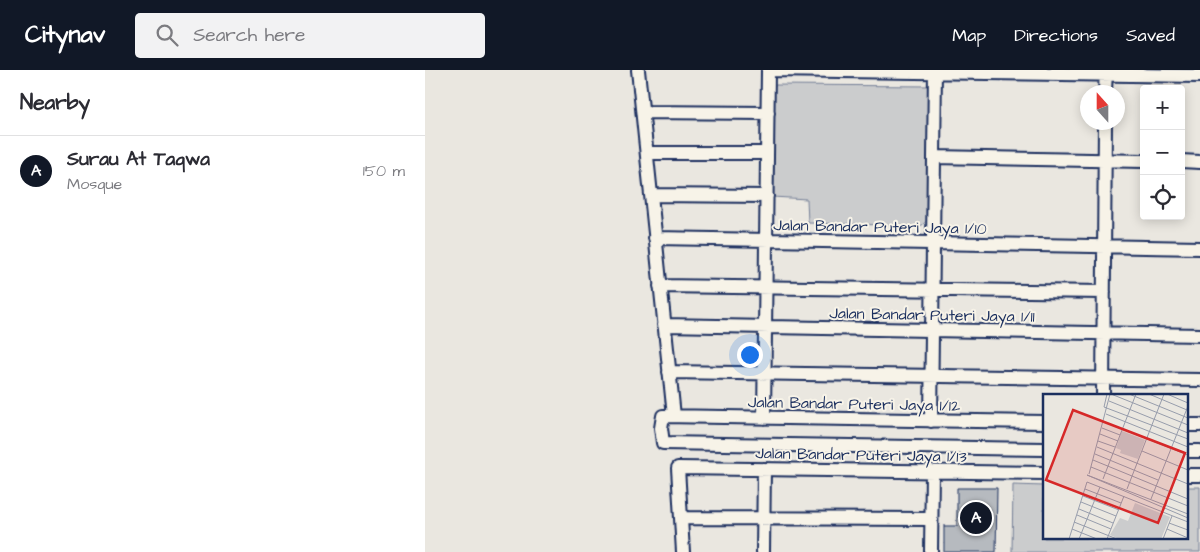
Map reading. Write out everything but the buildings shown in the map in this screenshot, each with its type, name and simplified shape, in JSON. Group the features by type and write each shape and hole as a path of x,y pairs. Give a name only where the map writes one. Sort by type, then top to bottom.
{"street":[{"path":"638,70 669,372 669,416 661,428 663,443 1043,449"},
{"path":"764,418 769,70 1106,72 1200,76"},
{"path":"931,421 935,71"},
{"path":"1105,85 1106,72"},
{"path":"643,112 768,113"},
{"path":"1103,394 1105,130"},
{"path":"647,153 767,153"},
{"path":"934,156 1140,161"},
{"path":"1185,161 1200,162"},
{"path":"651,196 767,196"},
{"name":"Jalan Bandar Puteri Jaya 1/10","path":"655,238 1200,248"},
{"path":"660,286 1104,292"},
{"name":"Jalan Bandar Puteri Jaya 1/11","path":"664,325 1200,335"},
{"path":"669,372 1200,380"},
{"name":"Jalan Bandar Puteri Jaya 1/12","path":"669,416 1043,422"},
{"path":"1187,425 1200,425"},
{"path":"1187,451 1200,451"},
{"name":"Jalan Bandar Puteri Jaya 1/13","path":"681,518 679,468 1043,473"},
{"path":"763,552 764,469"},
{"path":"931,552 932,471"},
{"path":"1187,475 1200,475"},
{"path":"683,552 681,518 931,519"}],"shaded area":[{"path":"773,85 932,86 931,217 921,226 808,223 807,199 772,197"},
{"path":"1013,485 1043,486 1043,540 1187,540 1187,487 1200,487 1200,552 1012,552"}],"place":[{"name":"Surau At Taqwa","path":"976,518"}]}
